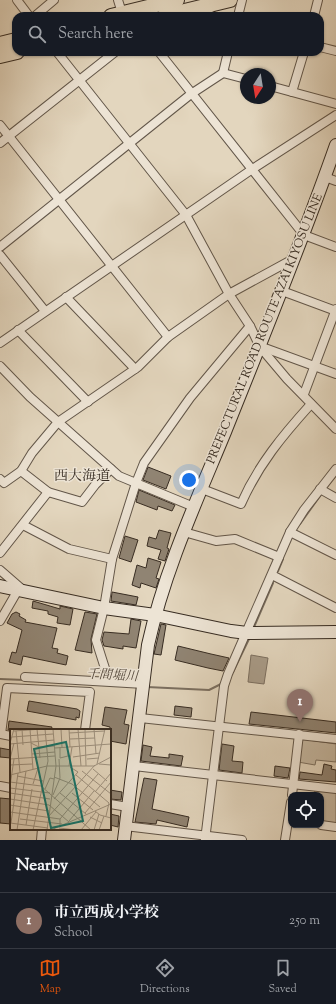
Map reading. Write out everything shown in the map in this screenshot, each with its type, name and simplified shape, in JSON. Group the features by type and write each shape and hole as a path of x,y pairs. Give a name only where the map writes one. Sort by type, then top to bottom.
{"highway":[{"path":"117,10 177,0"},
{"path":"209,11 230,0"},
{"path":"0,44 12,41"},
{"path":"0,56 12,53"}],"main road":[{"name":"PREFECTURAL ROAD ROUTE AZAI KIYOSU LINE","path":"124,840 148,645 155,615 194,507 304,235 330,179 336,145"},
{"path":"0,586 104,608 155,615 247,633 336,632"}],"street":[{"path":"17,0 26,12"},
{"path":"40,12 54,0"},
{"path":"239,12 242,0"},
{"path":"315,12 318,0"},
{"path":"324,48 336,51"},
{"path":"60,56 186,215 229,294 250,326 260,347 287,378 304,394 311,404 336,429"},
{"path":"0,143 110,56"},
{"path":"162,56 304,235 336,247"},
{"path":"0,247 130,145 192,94 223,72 227,56"},
{"path":"292,92 303,56"},
{"path":"223,72 240,77"},
{"path":"276,88 336,104"},
{"path":"0,343 251,170 336,115"},
{"path":"0,125 168,337"},
{"path":"0,255 45,311"},
{"path":"0,479 4,483 21,471 32,454 58,422 135,369 168,337 229,294 295,258"},
{"path":"282,291 336,310 304,394"},
{"path":"66,297 135,369"},
{"path":"109,681 96,640 104,608 112,559 136,483 144,463 190,398 250,326"},
{"path":"18,330 88,402"},
{"path":"260,347 336,374"},
{"path":"0,366 30,397 119,476 194,507"},
{"path":"202,488 241,504 251,480 263,461 311,404"},
{"path":"21,471 48,492 82,502 95,485 111,469"},
{"path":"205,837 224,686 290,532 336,469"},
{"path":"320,489 336,498"},
{"path":"0,553 48,492"},
{"path":"23,525 69,549 112,559"},
{"path":"184,532 216,541 235,539 279,556"},
{"path":"290,532 336,555"},
{"path":"0,570 21,591 0,621"},
{"path":"272,575 336,608"},
{"path":"25,677 109,681 144,687"},
{"path":"10,736 0,734 7,688 90,692 85,729"},
{"path":"140,718 336,739"},
{"path":"293,792 298,734"},
{"path":"134,766 336,789"},
{"path":"0,786 10,788"},
{"path":"111,804 128,807"},
{"path":"324,825 336,827"},
{"path":"125,826 205,837 242,840"},
{"path":"285,840 288,828"},
{"path":"40,840 42,830"}],"shaded area":[{"path":"251,655 268,658 264,684 248,682"},
{"path":"301,739 336,744 336,762 316,760 315,765 298,762"},
{"path":"315,790 336,792 336,824 324,822 324,792 315,792"}],"building":[{"path":"148,467 171,476 166,489 143,480"},
{"path":"139,490 175,505 172,511 158,506 157,510 136,502"},
{"path":"159,530 171,533 167,548 169,549 165,561 158,559 161,550 147,546 149,537 156,539"},
{"path":"125,536 138,540 131,562 119,558"},
{"path":"148,558 161,562 156,578 159,579 156,588 141,583 140,588 132,585 137,565 146,568"},
{"path":"112,592 138,597 136,605 111,601"},
{"path":"33,601 60,609 60,606 73,609 70,625 57,623 58,617 48,614 48,611 32,608"},
{"path":"16,612 20,614 19,616 26,620 25,622 57,628 52,648 58,649 57,653 68,656 66,665 23,656 21,665 9,662 12,652 16,653 22,630 7,623 12,614"},
{"path":"85,612 97,614 91,639 92,653 75,650"},
{"path":"131,619 141,621 136,648 123,646 123,649 104,646 102,640 104,632 129,634"},
{"path":"161,624 166,625 161,655 154,654"},
{"path":"178,646 229,658 223,671 208,668 175,660"},
{"path":"29,701 77,709 80,711 79,718 76,717 76,720 27,711"},
{"path":"175,706 192,708 191,717 174,715"},
{"path":"105,707 127,710 124,724 129,725 126,744 111,741 110,727 102,725"},
{"path":"251,712 336,722 336,733 249,724"},
{"path":"9,721 52,727 51,729 8,730"},
{"path":"222,744 234,746 232,761 243,762 242,773 219,770"},
{"path":"143,745 152,747 150,756 169,758 169,754 183,756 181,766 141,761"},
{"path":"0,748 10,750 10,758 0,757"},
{"path":"324,764 332,766 331,769 336,770 336,782 299,779 300,772 322,775"},
{"path":"275,766 290,768 288,778 274,776"},
{"path":"144,778 157,780 152,809 189,817 187,827 157,820 156,824 135,822"},
{"path":"111,790 122,792 121,800 111,799"},
{"path":"0,798 10,799 10,824 0,823"},
{"path":"111,814 119,816 118,827 111,825"}],"waterway":[{"name":"千間堀川","path":"300,524 320,496"},
{"name":"千間堀川","path":"278,571 283,559"},
{"name":"千間堀川","path":"254,627 273,583"},
{"name":"千間堀川","path":"233,672 249,639"},
{"name":"千間堀川","path":"0,679 25,680"},
{"name":"千間堀川","path":"147,687 209,690 221,684"}],"place":[{"name":"市立西成小学校","path":"300,722"}],"district":[{"name":"西大海道","path":"82,477"}]}
